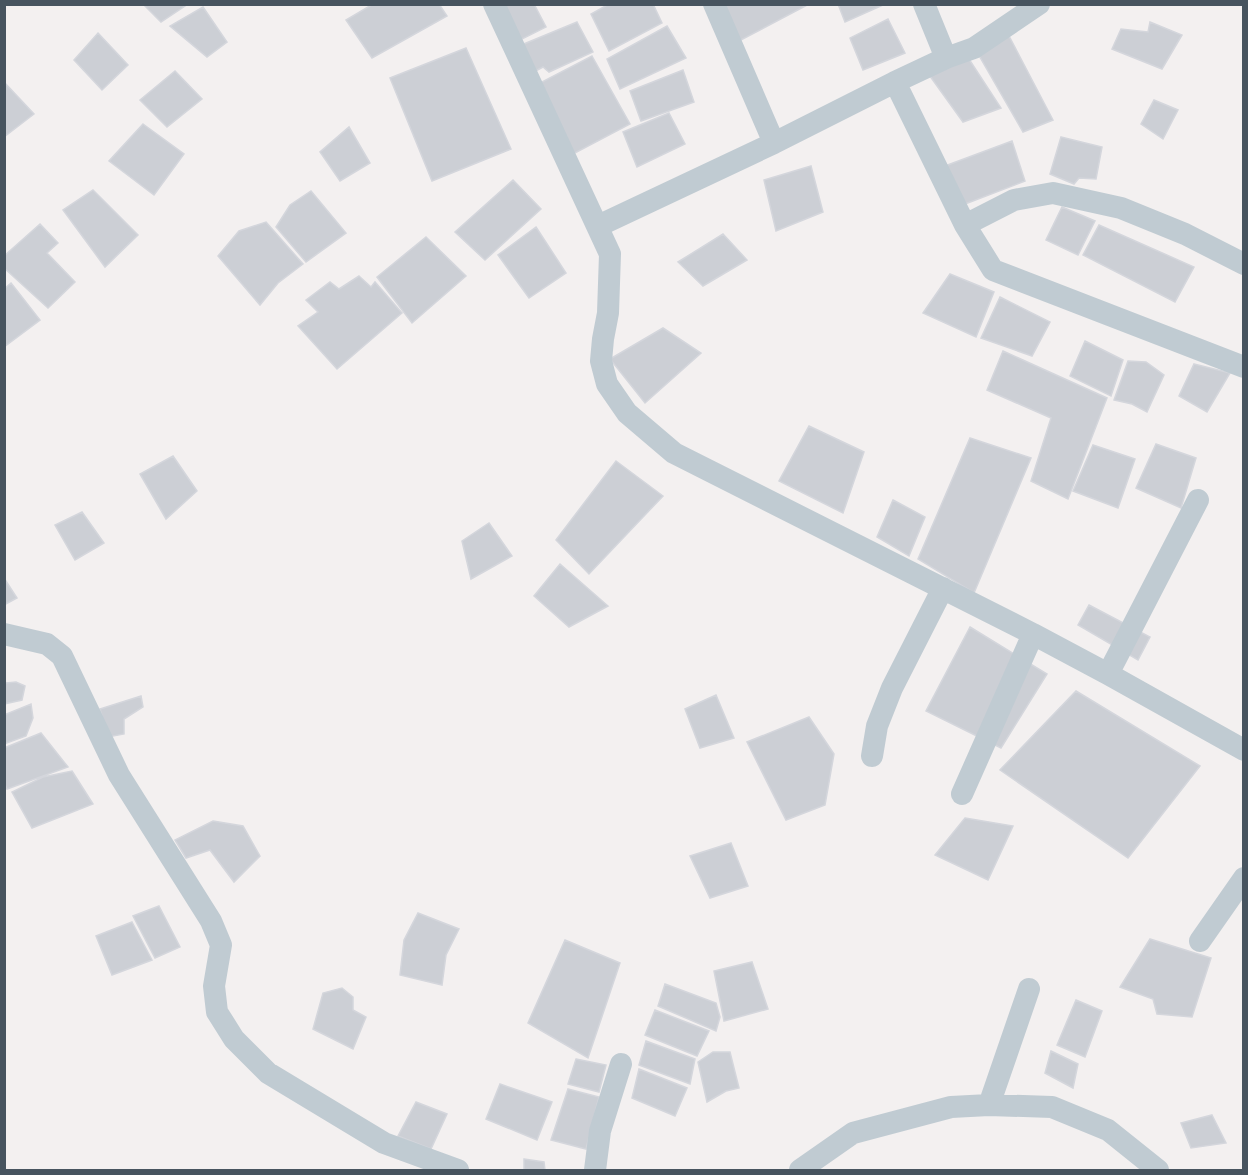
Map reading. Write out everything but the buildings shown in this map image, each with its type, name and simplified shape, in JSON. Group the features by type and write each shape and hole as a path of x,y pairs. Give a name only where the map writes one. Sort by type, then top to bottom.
{"street":[{"path":"494,4 610,254 608,313 601,362 607,384 627,413 674,453 1033,634 1244,750"},
{"path":"714,4 774,143"},
{"path":"924,4 946,58"},
{"path":"598,225 774,143 895,82 946,58 974,48 1039,4"},
{"path":"895,82 965,225 993,270 1244,367"},
{"path":"965,225 1014,200 1053,193 1120,208 1185,234 1244,264"},
{"path":"1108,674 1198,500"},
{"path":"872,756 877,726 892,688 943,588"},
{"path":"4,634 46,644 62,656 119,775 211,921 221,945 214,986 218,1012 234,1039 268,1073 384,1143 458,1170"},
{"path":"962,794 1033,634"},
{"path":"1200,942 1244,878"},
{"path":"989,1105 1029,989"},
{"path":"595,1170 600,1131 621,1064"},
{"path":"800,1170 853,1132 951,1107 989,1105 1052,1107 1108,1130 1158,1170"}]}
